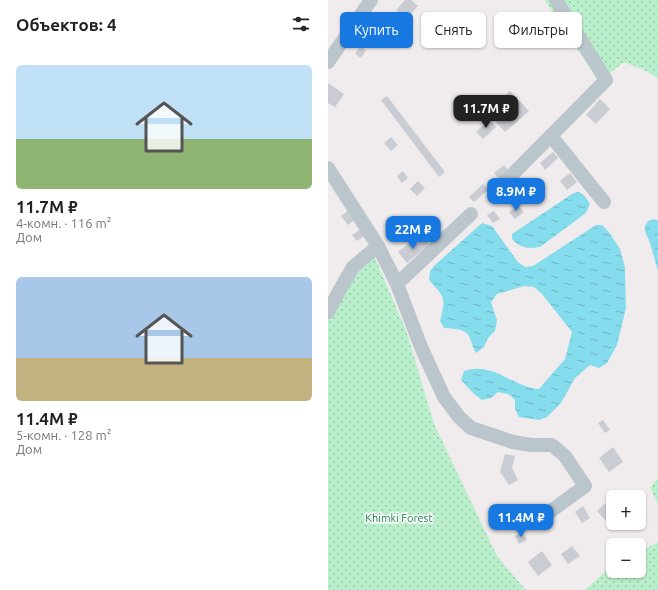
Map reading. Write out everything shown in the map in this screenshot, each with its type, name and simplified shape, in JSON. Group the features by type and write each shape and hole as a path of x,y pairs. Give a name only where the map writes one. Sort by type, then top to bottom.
{"street":[{"path":"328,62 371,0"},
{"path":"497,190 606,80 556,0"},
{"path":"551,136 604,202"},
{"path":"328,168 378,246 397,284 421,347 444,397 459,417 471,428 513,442 531,445 552,445 565,456 585,486 536,522"},
{"path":"397,284 471,214"},
{"path":"328,312 353,267 378,246"}],"green space":[{"path":"545,0 658,0 658,79 648,72 624,62 599,82 577,48 582,48 582,12 553,12"},
{"name":"Khimki Forest","path":"370,246 407,333 434,424 497,556 526,590 328,590 328,312"},
{"path":"658,478 658,505 650,487"},
{"path":"658,542 658,590 585,590 606,571 606,578 646,578 646,548"}],"water":[{"path":"577,192 583,195 590,204 586,213 540,247 524,247 512,239 512,234"},
{"path":"653,219 658,221 658,271 645,231 645,226 648,221"},
{"path":"482,223 492,226 518,262 525,267 533,266 596,225 602,225 609,232 620,249 625,267 626,308 617,345 607,363 599,368 590,365 575,378 561,403 547,417 539,420 519,417 515,409 515,400 508,394 498,392 491,398 482,400 461,380 464,371 484,369 520,384 539,389 565,359 572,332 542,294 534,287 524,286 497,294 491,302 497,320 495,331 488,338 484,347 476,353 466,332 444,328 440,321 443,298 429,280 430,271"}],"building":[{"path":"405,0 411,0 418,6 412,12 398,12 396,10"},
{"path":"359,48 366,50 361,58 355,54"},
{"path":"328,83 344,94 335,107 328,103"},
{"path":"510,91 529,111 505,132 487,112"},
{"path":"387,96 445,172 439,177 381,100"},
{"path":"600,99 610,109 596,124 586,115"},
{"path":"490,119 496,127 483,139 476,132"},
{"path":"391,137 398,145 391,151 384,143"},
{"path":"553,152 558,158 545,170 540,163"},
{"path":"504,165 508,170 499,179 494,173"},
{"path":"403,171 408,178 402,183 397,176"},
{"path":"570,173 577,182 567,190 560,181"},
{"path":"418,181 425,188 417,196 410,189"},
{"path":"483,184 488,190 474,202 469,197"},
{"path":"518,205 524,212 515,219 509,212"},
{"path":"349,210 356,219 348,225 341,216"},
{"path":"494,211 500,219 493,223 487,215"},
{"path":"397,220 402,226 395,231 390,226"},
{"path":"361,229 366,235 357,241 352,235"},
{"path":"424,238 429,244 407,263 398,252 412,241 415,246"},
{"path":"603,420 610,430 605,433 598,423"},
{"path":"613,447 623,462 609,472 599,458"},
{"path":"505,454 515,456 512,468 518,480 509,485 500,472"},
{"path":"606,503 606,521 597,511"},
{"path":"583,506 590,518 582,523 575,512"},
{"path":"522,532 527,540 519,544 515,536"},
{"path":"572,546 580,556 568,564 561,554"},
{"path":"542,551 552,565 538,576 528,562"}]}
